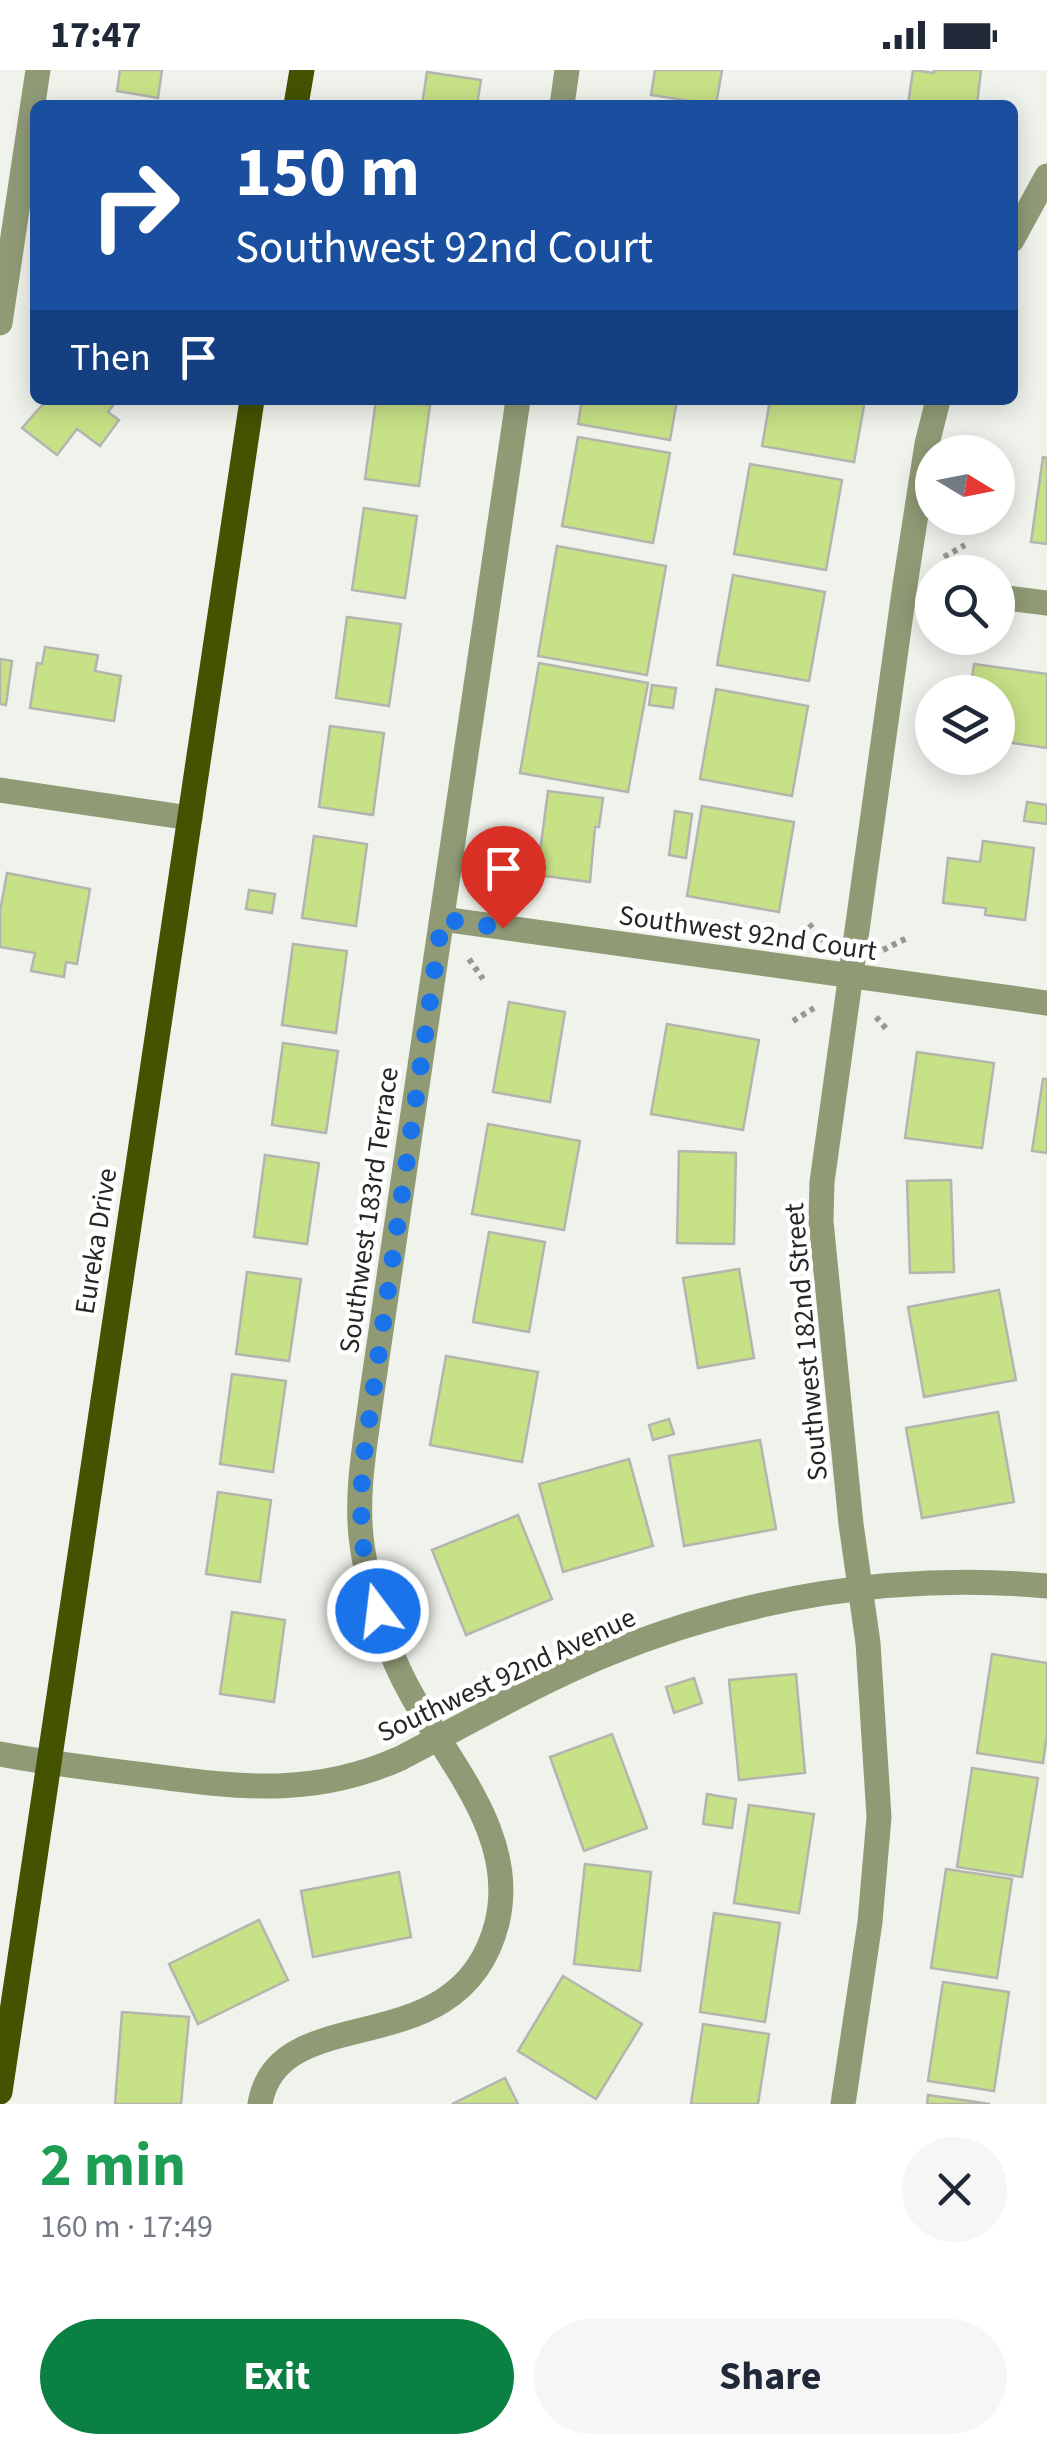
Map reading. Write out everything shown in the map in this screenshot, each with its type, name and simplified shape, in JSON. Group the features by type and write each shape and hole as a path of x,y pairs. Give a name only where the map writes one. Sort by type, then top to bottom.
{"main road":[{"path":"297,100 302,70"},
{"name":"Eureka Drive","path":"0,2092 251,405"}],"street":[{"path":"33,100 38,70"},
{"path":"563,100 567,70"},
{"path":"0,323 30,123"},
{"path":"1018,229 1047,176"},
{"name":"Southwest 183rd Terrace","path":"260,2104 271,2076 287,2056 310,2044 402,2020 446,2001 474,1974 499,1909 501,1880 492,1833 395,1661 378,1611 361,1537 360,1507 372,1392 517,405"},
{"name":"Southwest 182nd Street","path":"843,2104 870,1922 879,1817 873,1698 851,1524 821,1221 825,1151 905,585 937,405"},
{"path":"905,585 915,586"},
{"path":"1015,598 1047,603"},
{"path":"0,790 190,818"},
{"name":"Southwest 92nd Court","path":"442,919 1047,1003"},
{"name":"Southwest 92nd Avenue","path":"0,1754 233,1787 291,1787 374,1770 562,1675 647,1639 769,1604 860,1586 946,1582 1047,1586"}],"path":[{"path":"946,555 965,546"},
{"path":"809,924 824,940"},
{"path":"883,950 907,938"},
{"path":"469,959 483,978"},
{"path":"792,1021 814,1008"},
{"path":"876,1017 889,1032"}],"building":[{"path":"120,70 162,70 158,98 117,91"},
{"path":"655,70 722,70 717,100 651,95"},
{"path":"913,70 981,70 978,100 909,100"},
{"path":"427,72 481,80 478,100 423,100"},
{"path":"42,405 113,405 108,412 119,420 100,446 77,429 57,455 22,428"},
{"path":"375,405 430,405 419,486 365,479"},
{"path":"581,405 676,405 670,440 578,424"},
{"path":"769,405 864,405 854,462 762,446"},
{"path":"578,437 670,453 653,543 562,526"},
{"path":"1043,457 1047,458 1047,544 1031,542"},
{"path":"750,464 842,480 826,570 734,554"},
{"path":"364,508 417,516 405,598 352,590"},
{"path":"557,546 666,566 647,675 538,656"},
{"path":"733,575 825,592 809,681 717,665"},
{"path":"347,617 401,624 389,706 336,698"},
{"path":"45,647 98,655 95,671 121,676 114,721 30,708 37,663 42,664"},
{"path":"0,659 12,661 6,705 0,704"},
{"path":"539,663 648,683 628,792 520,773"},
{"path":"974,664 1047,674 1047,748 1015,743 1015,675 972,675"},
{"path":"652,685 676,688 673,708 649,705"},
{"path":"716,689 808,706 792,796 700,779"},
{"path":"330,726 384,733 373,815 319,807"},
{"path":"548,791 603,798 599,827 595,827 590,882 537,875"},
{"path":"1027,802 1047,805 1047,824 1024,821"},
{"path":"702,806 794,822 779,912 687,896"},
{"path":"675,811 692,814 686,858 669,855"},
{"path":"314,836 367,844 356,926 302,918"},
{"path":"983,841 1034,848 1025,920 985,915 986,908 943,903 948,858 980,862"},
{"path":"7,873 90,889 77,964 66,962 64,977 31,971 35,953 0,947 0,911"},
{"path":"249,890 275,894 272,913 246,909"},
{"path":"293,944 347,951 336,1033 282,1025"},
{"path":"509,1002 565,1012 550,1102 493,1092"},
{"path":"667,1024 759,1040 743,1130 651,1114"},
{"path":"283,1043 338,1051 326,1133 272,1125"},
{"path":"917,1052 994,1063 982,1148 905,1138"},
{"path":"1043,1079 1047,1079 1047,1153 1032,1151"},
{"path":"488,1124 580,1141 564,1230 472,1214"},
{"path":"679,1151 736,1153 734,1244 677,1243"},
{"path":"265,1155 319,1163 307,1244 254,1237"},
{"path":"951,1180 954,1272 910,1273 907,1181"},
{"path":"489,1232 545,1242 529,1332 473,1322"},
{"path":"739,1269 754,1358 698,1368 683,1278"},
{"path":"247,1272 301,1279 289,1361 236,1354"},
{"path":"999,1290 1016,1380 924,1397 908,1307"},
{"path":"446,1356 538,1372 522,1462 430,1445"},
{"path":"232,1374 286,1381 273,1472 220,1464"},
{"path":"998,1412 1014,1502 922,1518 906,1428"},
{"path":"669,1419 674,1434 653,1440 649,1425"},
{"path":"760,1440 776,1529 684,1546 669,1456"},
{"path":"629,1459 653,1546 563,1572 539,1484"},
{"path":"218,1492 271,1500 260,1582 206,1574"},
{"path":"518,1515 552,1599 466,1635 432,1550"},
{"path":"232,1612 285,1620 274,1702 220,1694"},
{"path":"992,1654 1047,1663 1043,1763 977,1753"},
{"path":"796,1674 805,1773 739,1780 729,1680"},
{"path":"694,1678 702,1703 674,1713 666,1687"},
{"path":"612,1734 647,1828 584,1851 550,1757"},
{"path":"972,1768 1038,1778 1022,1877 957,1867"},
{"path":"707,1794 736,1799 732,1828 703,1824"},
{"path":"749,1805 814,1814 799,1913 734,1903"},
{"path":"585,1864 651,1872 640,1971 574,1964"},
{"path":"946,1869 1012,1879 997,1978 931,1968"},
{"path":"399,1872 411,1937 313,1957 301,1891"},
{"path":"714,1913 780,1923 765,2022 700,2012"},
{"path":"259,1920 288,1980 198,2024 169,1964"},
{"path":"563,1976 642,2024 596,2099 518,2051"},
{"path":"943,1982 1009,1992 994,2091 928,2081"},
{"path":"122,2012 189,2017 181,2104 115,2104"},
{"path":"703,2024 769,2034 758,2104 691,2104"},
{"path":"505,2078 518,2104 452,2104"},
{"path":"928,2095 990,2104 927,2104"}],"route":[{"path":"378,1611 361,1537 362,1469 442,919 503,928"}]}
